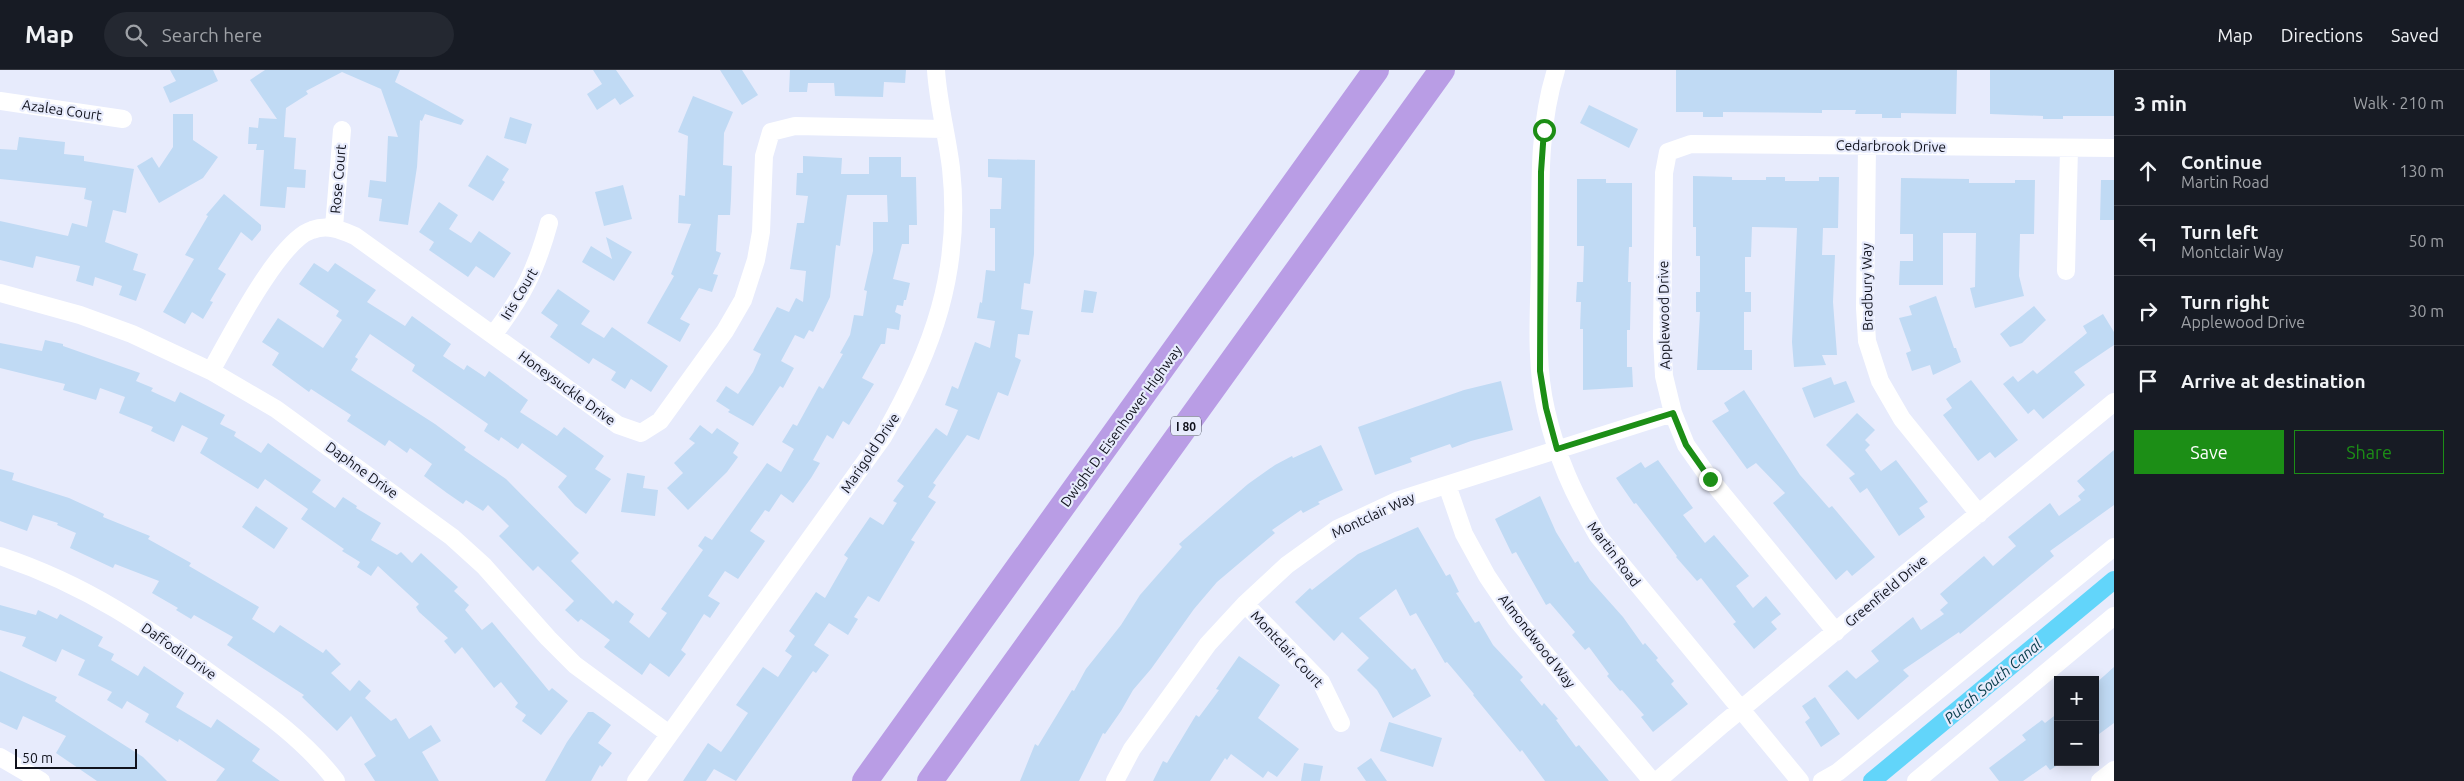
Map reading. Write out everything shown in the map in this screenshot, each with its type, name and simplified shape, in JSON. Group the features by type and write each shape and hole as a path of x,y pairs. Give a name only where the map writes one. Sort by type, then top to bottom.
{"highway":[{"name":"Dwight D. Eisenhower Highway","path":"865,781 935,687 1376,70"},
{"name":"I 80","path":"930,781 1442,70"}],"street":[{"name":"Marigold Drive","path":"636,781 883,437 911,389 930,343 943,299 952,248 951,168 936,70"},
{"name":"Martin Road","path":"1556,70 1550,90 1544,130 1539,323 1540,371 1546,408 1557,449 1573,492 1598,536 1800,781"},
{"name":"Azalea Court","path":"0,101 123,118"},
{"name":"Honeysuckle Drive","path":"334,227 356,236 618,425 641,433 660,421 726,331 743,300 756,260 759,241 764,156 771,132 795,126 944,129"},
{"name":"Rose Court","path":"334,227 342,130"},
{"name":"Cedarbrook Drive","path":"1668,152 1691,144 2114,148"},
{"name":"Bradbury Way","path":"1867,146 1865,308 1868,341 1880,381 1902,418 1979,514"},
{"path":"2066,270 2070,148"},
{"name":"Applewood Drive","path":"1668,152 1664,173 1662,336 1664,376 1673,413 1686,445 1710,479 1836,632"},
{"name":"Iris Court","path":"493,334 526,287 538,261 549,223"},
{"path":"211,371 253,297 296,238 312,229 334,227"},
{"name":"Daphne Drive","path":"0,293 71,312 132,334 211,371 276,409 452,537 484,566 548,638 575,665 669,734"},
{"name":"Greenfield Drive","path":"1657,781 1741,709 2114,402"},
{"name":"Montclair Way","path":"1115,781 1132,748 1208,644 1244,604 1286,565 1337,529 1399,500 1673,413"},
{"name":"Almondwood Way","path":"1447,485 1464,534 1487,576 1516,619 1652,781"},
{"path":"1822,781 1838,772 2114,547"},
{"name":"Daffodil Drive","path":"0,556 39,568 82,588 122,611 265,712 301,743 327,778"},
{"name":"Montclair Court","path":"1244,604 1321,682 1341,723"},
{"path":"1916,781 2114,616"},
{"path":"0,757 40,781"},
{"path":"2100,781 2114,770"}],"building":[{"path":"170,70 213,70 218,81 170,103 163,87 176,81"},
{"path":"265,70 400,70 395,82 464,120 461,125 425,114 422,121 420,120 417,167 408,225 379,221 382,199 368,197 370,180 386,182 388,136 398,137 381,89 342,72 306,91 308,94 286,108 284,137 296,138 294,169 306,170 305,188 287,187 285,208 260,206 264,150 256,150 257,144 248,144 249,127 258,128 259,118 277,119 250,80"},
{"path":"593,70 616,70 634,96 620,105 615,98 597,110 587,94 602,84"},
{"path":"720,70 742,70 758,95 742,105"},
{"path":"790,70 906,70 905,83 884,82 883,97 835,96 834,83 808,83 807,92 789,92"},
{"path":"1676,70 1957,70 1956,114 1901,113 1901,118 1882,118 1882,114 1855,114 1856,110 1822,110 1822,113 1723,112 1723,117 1703,117 1703,112 1676,112"},
{"path":"1990,70 2114,70 2114,116 2063,116 2063,119 2043,119 2043,116 1990,114"},
{"path":"693,96 733,112 724,133 723,165 732,166 731,199 730,215 718,215 716,251 721,253 713,274 718,275 712,292 699,288 680,319 690,324 680,342 647,323 674,276 671,274 691,224 678,223 679,195 685,196 688,136 678,132"},
{"path":"1589,105 1638,129 1629,148 1580,123"},
{"path":"173,114 193,114 193,140 218,157 203,178 159,203 137,166 152,157 159,168 173,147"},
{"path":"510,117 532,124 526,144 504,138"},
{"path":"19,137 65,142 64,154 84,156 84,161 134,169 126,213 113,210 105,242 138,254 133,270 146,274 136,301 119,295 122,286 95,277 93,286 76,281 80,266 36,256 33,268 0,260 0,221 68,236 72,223 87,227 92,201 84,199 86,188 0,179 0,149 17,150"},
{"path":"487,155 509,169 502,180 505,182 493,201 468,186"},
{"path":"803,156 842,158 841,174 869,174 869,157 901,157 901,177 916,177 917,225 909,225 909,244 902,244 893,279 910,283 903,306 897,305 895,312 901,315 899,330 887,328 885,344 881,344 862,378 874,384 849,425 843,421 833,439 827,435 813,460 820,463 793,503 781,494 769,512 765,510 750,531 765,541 738,579 725,571 708,596 720,603 710,618 704,614 681,650 686,654 669,677 650,663 642,675 604,647 610,640 581,619 578,622 565,610 574,601 538,566 533,571 499,536 509,526 488,505 483,511 466,500 463,504 424,476 432,464 410,448 407,453 389,440 385,446 347,421 351,415 311,389 309,392 272,365 279,353 262,342 278,318 323,348 342,320 336,316 339,311 299,284 314,263 328,272 335,263 376,290 367,302 405,326 412,316 451,344 443,356 464,370 467,365 485,377 489,371 528,400 520,412 557,436 564,427 604,456 595,469 611,479 586,514 575,506 558,487 567,476 522,443 518,449 501,437 499,441 484,431 488,424 412,371 415,365 370,334 355,357 358,359 351,370 435,424 466,447 464,450 506,479 579,553 571,561 613,604 616,600 634,614 629,622 649,638 667,613 661,609 703,550 698,546 705,536 712,540 767,463 781,472 794,449 782,442 793,424 797,426 819,386 823,389 843,354 840,353 850,335 854,315 863,316 867,291 864,290 873,251 873,222 888,222 887,195 847,195 840,246 836,245 830,297 813,332 809,330 804,339 795,335 781,361 794,368 783,388 780,386 753,426 728,412 730,410 716,401 726,386 738,394 753,372 761,354 753,350 777,307 789,312 796,298 803,302 806,271 790,269 797,223 804,223 808,196 796,195 797,173 803,173"},
{"path":"988,159 1035,160 1034,254 1030,284 1024,283 1021,309 1033,311 1029,335 1018,334 1015,357 1021,360 1008,396 998,392 979,440 967,435 933,483 936,485 928,497 936,502 911,540 915,542 879,602 868,596 854,617 858,619 848,635 829,623 814,645 829,655 816,673 813,671 736,781 714,769 706,781 683,781 708,743 721,752 733,735 748,713 736,705 763,667 778,677 792,656 785,651 795,636 789,631 816,592 825,598 848,558 844,555 870,517 883,525 897,503 893,501 904,486 897,481 936,428 947,436 958,410 945,405 952,386 958,389 975,342 990,348 995,321 977,318 980,302 982,303 986,270 995,271 995,228 990,228 990,209 1001,209 1002,178 988,177"},
{"path":"1693,176 1732,177 1732,180 1766,180 1766,177 1785,177 1785,181 1819,181 1819,177 1839,177 1838,228 1823,228 1822,255 1835,255 1833,302 1837,355 1822,355 1826,365 1794,367 1792,342 1797,228 1752,227 1751,257 1745,257 1745,292 1751,292 1751,312 1744,312 1744,350 1752,350 1752,370 1697,370 1700,312 1696,312 1696,292 1700,292 1700,256 1696,256 1696,227 1693,227"},
{"path":"1901,178 1969,179 1969,183 2015,183 2015,180 2035,180 2034,234 2020,234 2019,276 2024,296 1975,308 1970,288 1975,287 1976,233 1943,233 1943,285 1899,285 1900,261 1913,261 1913,234 1900,234"},
{"path":"1577,179 1606,179 1606,183 1632,183 1632,247 1629,247 1628,282 1631,282 1630,330 1627,330 1627,367 1632,367 1633,387 1583,390 1583,329 1580,329 1581,302 1576,302 1577,282 1583,282 1584,246 1577,246"},
{"path":"2101,180 2114,180 2114,220 2100,220"},
{"path":"623,185 632,219 604,226 595,192"},
{"path":"224,194 261,225 261,230 252,241 241,232 218,269 226,274 210,301 213,302 203,319 192,312 185,324 163,312 194,259 185,255 208,216 206,215"},
{"path":"439,202 458,215 449,229 471,243 479,231 511,253 494,278 476,266 468,277 429,250 434,242 419,232"},
{"path":"606,237 632,252 614,281 582,262 591,246 612,259"},
{"path":"558,289 590,311 581,324 604,338 612,327 668,366 651,392 631,379 625,389 611,380 616,372 593,358 589,364 550,337 558,325 541,313"},
{"path":"1084,290 1097,292 1093,313 1081,312"},
{"path":"1936,296 1954,348 1956,348 1961,362 1933,375 1930,365 1912,371 1906,353 1911,351 1899,318 1912,315 1909,306"},
{"path":"2034,306 2046,320 2022,343 2010,347 2000,334"},
{"path":"2103,314 2114,332 2114,345 2074,372 2085,385 2043,419 2034,409 2028,414 2003,384 2013,376 2018,382 2033,370 2037,374 2087,333 2083,326"},
{"path":"45,340 63,344 63,346 140,373 136,381 153,388 151,391 175,402 180,392 225,415 220,424 236,432 234,436 261,453 268,443 321,480 312,492 335,508 343,497 357,506 356,508 381,523 371,540 397,555 401,552 412,563 421,553 458,587 454,591 469,605 465,610 482,630 492,622 549,691 552,688 568,701 541,735 522,721 526,715 515,707 518,703 501,682 494,688 462,647 455,654 444,641 448,638 419,612 416,607 419,604 378,566 371,576 357,567 360,562 342,551 344,549 301,519 308,509 265,479 258,489 200,453 208,438 182,425 174,442 151,431 153,427 119,413 125,397 100,388 96,400 63,390 65,384 0,368 0,343 42,351"},
{"path":"1831,377 1834,385 1846,381 1855,402 1814,418 1802,388"},
{"path":"1971,380 2018,440 1995,458 1990,452 1978,461 1943,415 1952,408 1946,399"},
{"path":"1501,381 1513,430 1452,448 1450,444 1410,458 1412,462 1375,475 1358,427 1464,390"},
{"path":"1744,390 1800,475 1829,508 1832,506 1875,557 1852,576 1847,570 1836,580 1773,503 1785,493 1756,463 1747,469 1712,421 1729,411 1724,403"},
{"path":"1857,413 1875,430 1865,440 1870,445 1865,450 1881,471 1896,460 1928,502 1919,508 1925,517 1899,536 1867,488 1860,493 1849,478 1855,474 1826,445"},
{"path":"700,425 712,434 717,428 739,443 733,453 738,457 727,472 688,510 667,488 683,473 674,463 695,443 689,439"},
{"path":"1321,445 1343,490 1318,502 1320,504 1303,513 1301,510 1272,530 1275,533 1217,582 1194,609 1151,669 1133,690 1105,734 1103,733 1079,781 1020,781 1035,744 1038,746 1086,669 1121,625 1140,595 1182,547 1179,544 1248,484 1275,465"},
{"path":"2114,450 2114,505 2050,551 2054,556 1960,634 1959,632 1903,670 1909,676 1858,720 1828,686 1847,670 1856,679 1879,661 1871,651 1913,617 1921,630 1944,614 1940,610 1948,603 1940,594 1984,556 1993,566 2016,546 2008,537 2050,503 2059,516 2081,500 2078,496 2085,490 2077,481"},
{"path":"1658,460 1693,508 1683,515 1705,543 1714,535 1749,576 1736,586 1753,608 1766,596 1781,614 1771,622 1777,629 1754,649 1733,624 1736,622 1701,578 1697,581 1676,557 1616,478 1641,462 1645,468"},
{"path":"0,469 14,473 12,480 69,498 104,514 103,517 150,536 148,539 191,563 189,566 259,607 252,619 274,633 280,625 323,653 326,649 341,664 331,673 350,691 359,680 371,691 365,698 391,721 396,718 409,739 431,725 441,741 422,752 439,781 375,781 364,764 376,756 351,716 337,731 302,697 304,695 227,645 233,637 194,615 191,619 176,610 178,608 152,593 159,581 115,564 113,568 70,548 76,533 57,525 58,523 33,515 27,531 0,521"},
{"path":"627,473 645,476 643,488 658,490 655,516 621,512"},
{"path":"1540,496 1556,532 1575,563 1578,561 1590,580 1623,617 1643,645 1645,643 1658,658 1656,660 1674,681 1671,684 1688,704 1653,732 1641,717 1644,715 1607,676 1609,674 1589,647 1585,650 1572,635 1575,632 1550,603 1546,605 1516,552 1512,554 1495,519"},
{"path":"256,506 288,528 274,549 242,527"},
{"path":"1418,527 1446,576 1450,574 1459,592 1456,593 1475,623 1479,621 1493,645 1523,677 1520,680 1542,706 1544,703 1558,719 1556,720 1576,747 1579,745 1609,781 1545,781 1522,750 1520,752 1474,694 1447,662 1445,663 1416,613 1410,616 1396,589 1359,618 1412,670 1415,668 1431,696 1393,718 1377,690 1357,670 1369,658 1342,632 1334,641 1295,602 1310,588 1312,590 1358,554"},
{"path":"0,605 36,615 38,610 57,619 60,614 103,637 98,646 114,654 111,660 138,676 144,666 184,693 176,707 211,728 217,719 260,749 252,761 280,781 216,781 225,769 179,739 178,742 145,722 149,714 127,701 122,709 107,700 112,692 78,675 85,660 62,649 56,662 22,646 26,637 0,630"},
{"path":"1239,656 1280,685 1258,718 1299,749 1277,777 1268,771 1263,778 1231,754 1227,760 1225,758 1210,781 1153,781 1163,761 1167,763 1196,715 1199,717 1219,690 1216,689"},
{"path":"2114,667 2114,723 2099,734 2099,721 2099,680"},
{"path":"0,671 57,697 55,701 143,757 167,781 97,781 56,753 66,736 23,716 17,730 0,722"},
{"path":"1815,697 1840,734 1821,747 1805,722 1810,718 1802,706"},
{"path":"588,712 593,712 611,725 598,743 612,753 602,767 600,765 591,781 545,781 567,742"},
{"path":"2054,716 2054,766 2056,766 2050,770 2046,765 2023,781 1999,781 1989,768 2026,740 2022,735 2042,720 2045,723"},
{"path":"1389,722 1442,738 1433,767 1380,751"},
{"path":"1371,758 1387,781 1366,781 1357,768"},
{"path":"1304,763 1323,766 1320,781 1301,781"}],"waterway":[{"name":"Putah South Canal","path":"1872,781 2114,580"}],"route":[{"path":"1544,130 1541,172 1540,371 1546,408 1557,449 1673,413 1686,445 1710,479"}]}
